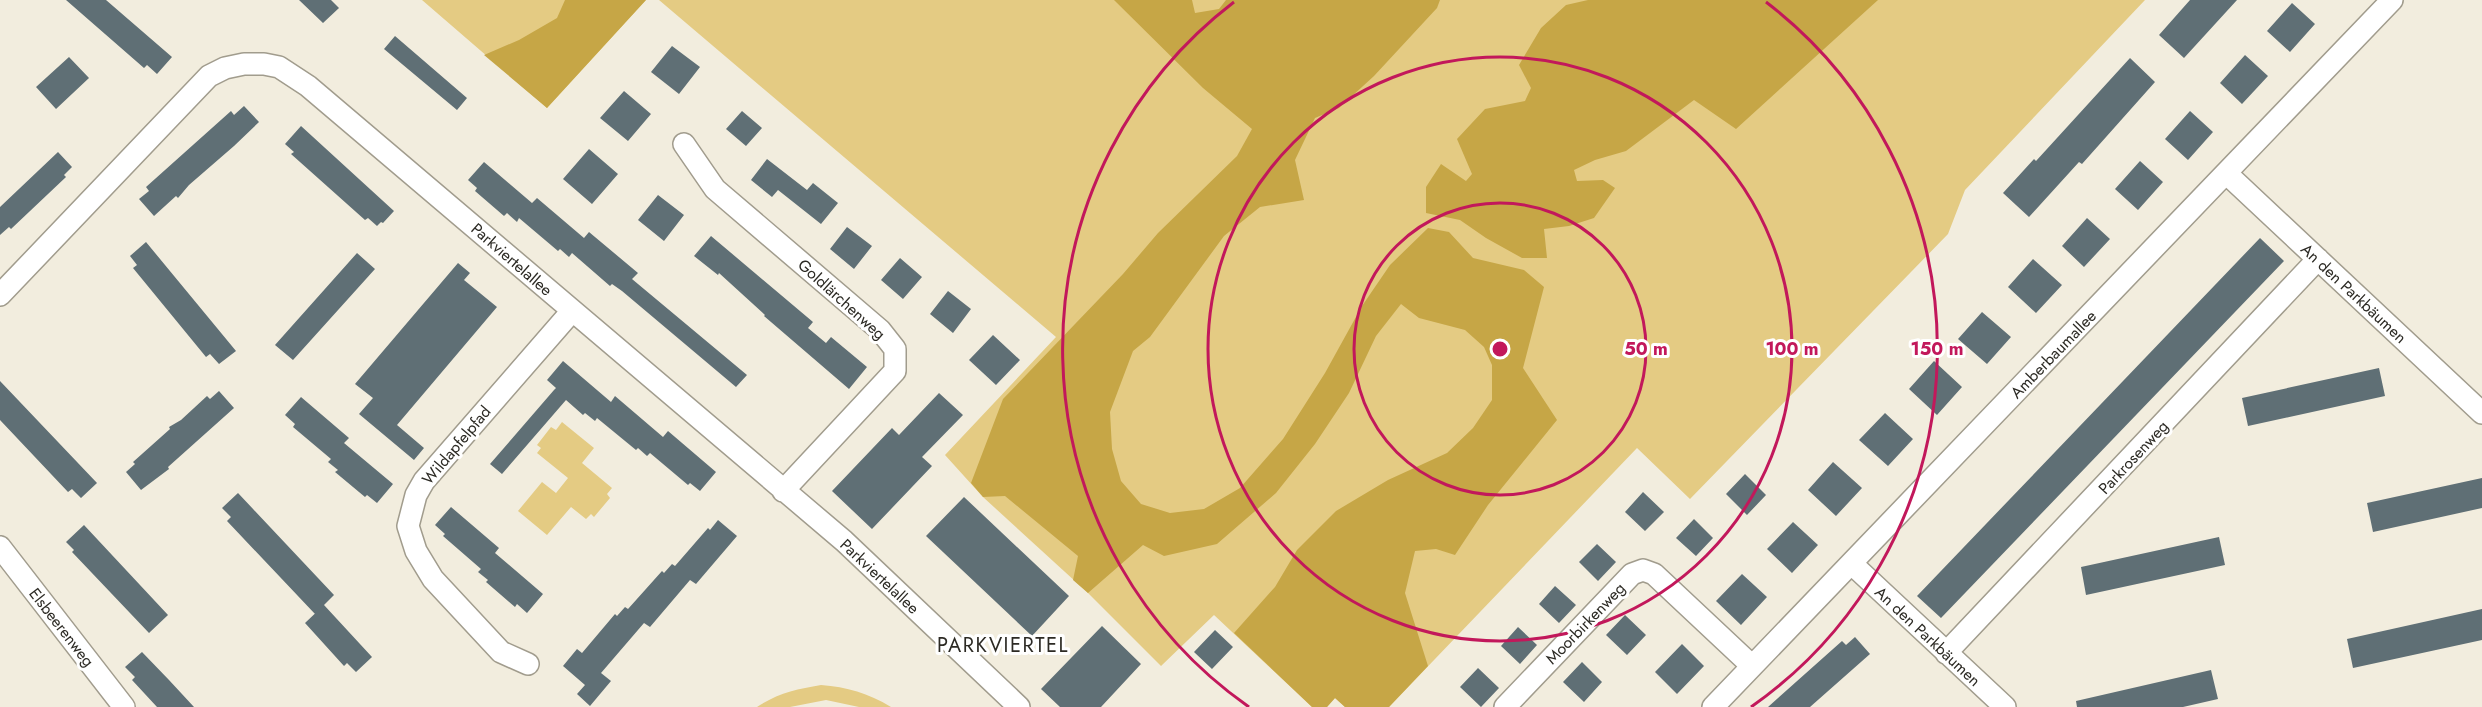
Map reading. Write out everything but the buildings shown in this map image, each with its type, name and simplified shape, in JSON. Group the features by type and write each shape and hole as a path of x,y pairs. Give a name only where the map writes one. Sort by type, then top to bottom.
{"street":[{"name":"Amberbaumallee","path":"1713,707 2392,0"},
{"name":"Parkviertelallee","path":"0,295 209,76 225,68 244,64 264,64 279,68 308,86 417,177 844,541 1019,707"},
{"name":"Goldlärchenweg","path":"684,144 715,189 880,330 895,349 895,371 783,491"},
{"name":"An den Parkbäumen","path":"2226,173 2482,412"},
{"name":"Parkrosenweg","path":"1946,653 2318,259"},
{"name":"Wildapfelpfad","path":"528,664 501,652 433,579 411,540 408,526 416,495 424,481 572,311"},
{"name":"Elsbeerenweg","path":"0,547 124,707"},
{"name":"An den Parkbäumen","path":"1852,564 2005,707"},
{"name":"Moorbirkenweg","path":"1505,707 1632,574 1643,570 1654,574 1751,665"}],"shaded area":[{"path":"422,0 646,0 547,108"},
{"path":"565,0 646,0 547,108 484,55 519,40 557,18"},
{"path":"659,0 2145,0 1965,190 1948,234 1690,499 1637,448 1389,707 1345,707 1335,698 1327,707 1312,707 1214,615 1161,666 1088,593 983,497 945,455 1056,337"},
{"path":"1114,0 1192,0 1195,13 1219,9 1226,0 1440,0 1437,8 1374,76 1339,108 1315,118 1295,160 1304,200 1260,207 1224,236 1150,337 1133,351 1110,412 1112,449 1121,481 1141,504 1170,513 1204,509 1240,488 1283,439 1325,373 1362,306 1390,265 1428,228 1449,232 1473,258 1524,270 1544,287 1523,368 1557,420 1488,505 1455,555 1436,549 1415,551 1405,593 1428,666 1389,707 1345,707 1335,698 1327,707 1312,707 1234,633 1275,587 1297,550 1336,511 1388,480 1447,453 1473,428 1492,400 1492,365 1484,347 1465,330 1419,318 1401,304 1376,336 1349,393 1315,444 1276,493 1217,544 1164,556 1143,545 1088,593 1073,580 1078,556 1005,496 983,497 971,483 1003,399 1123,274 1158,233 1237,156 1252,129 1203,88"},
{"path":"1588,0 1878,0 1736,129 1694,100 1626,151 1595,160 1574,170 1577,181 1603,180 1615,188 1594,218 1569,226 1544,229 1547,258 1522,258 1460,220 1426,213 1426,187 1441,164 1466,181 1472,174 1457,139 1485,109 1525,101 1531,88 1519,65 1541,28 1566,5"},
{"path":"562,422 594,448 582,463 612,488 607,494 610,498 594,517 591,514 586,519 571,507 547,535 518,511 542,482 556,493 568,478 537,453 541,448 537,445 551,427 556,430"},
{"path":"821,685 857,692 891,707 859,707 826,700 790,707 757,707 788,692"}],"district":[{"name":"PARKVIERTEL","path":"1003,645"}]}
